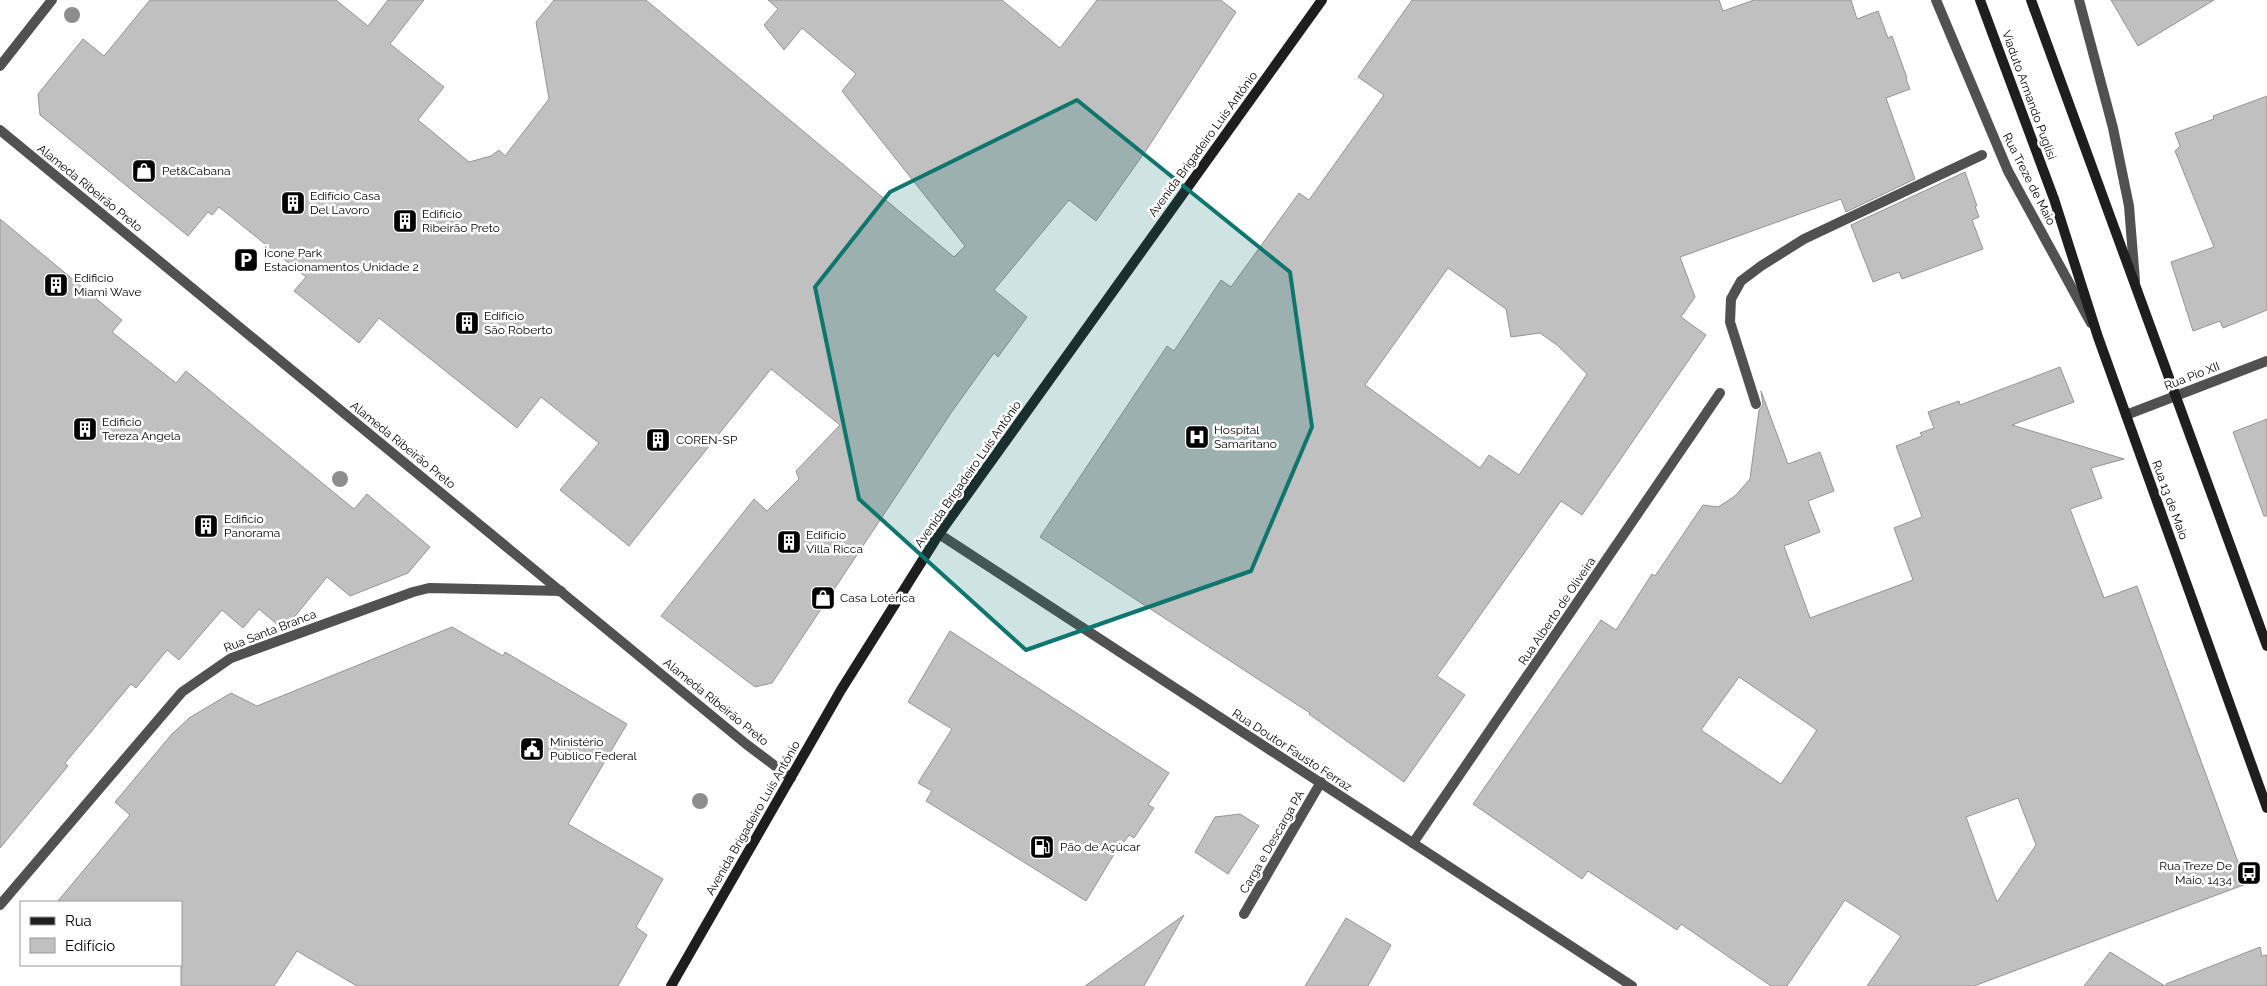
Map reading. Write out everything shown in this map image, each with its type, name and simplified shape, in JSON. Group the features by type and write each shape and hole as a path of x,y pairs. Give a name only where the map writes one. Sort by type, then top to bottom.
{"main road":[{"name":"Avenida Brigadeiro Luís Antônio","path":"671,986 841,690 939,534 1322,0"},
{"name":"Viaduto Armando Puglisi","path":"1980,0 2054,199"},
{"path":"2031,0 2267,646"},
{"name":"Rua 13 de Maio","path":"2054,199 2098,337 2267,808"}],"street":[{"path":"0,66 52,0"},
{"name":"Rua Treze de Maio","path":"1936,0 2008,171 2098,337"},
{"path":"2079,0 2113,128 2129,206 2136,289"},
{"name":"Alameda Ribeirão Preto","path":"0,130 746,744 791,778"},
{"path":"1756,404 1730,322 1731,299 1741,281 1804,239 1982,155"},
{"name":"Rua Pio XII","path":"2126,414 2267,362"},
{"name":"Rua Alberto de Oliveira","path":"1413,843 1720,393"},
{"name":"Rua Doutor Fausto Ferraz","path":"939,534 1632,986"},
{"name":"Rua Santa Branca","path":"0,906 182,692 231,658 404,595 429,588 560,591"},
{"name":"Carga e Descarga PA","path":"1244,914 1321,782"}],"highlighted area":[{"path":"1077,100 1290,272 1312,427 1251,571 1026,650 859,499 815,287 890,192"}],"building":[{"path":"150,0 336,0 368,26 388,0 424,0 390,44 444,87 418,120 469,162 491,156 499,150 505,156 549,99 536,22 554,0 646,0 954,257 965,246 842,91 856,74 802,28 784,50 764,25 778,9 768,0 1002,0 1060,48 1097,0 1221,0 1236,12 1147,149 1096,221 1069,200 994,290 1027,317 998,357 994,353 953,410 772,683 755,687 661,616 754,499 767,511 799,479 796,471 840,425 771,369 629,546 560,490 599,443 541,397 517,428 379,318 359,343 294,291 306,277 219,207 212,215 208,212 188,236 40,115 38,94 83,39 104,56"},
{"path":"1412,0 1719,0 1723,11 1754,0 1851,0 1857,19 1878,11 1888,38 1892,36 1910,89 1886,98 1915,179 1846,212 1841,199 1680,257 1695,297 1681,317 1706,335 1582,515 1561,501 1437,676 1465,695 1404,782 1310,713 1040,537 1167,346 1174,351 1221,280 1231,287 1299,193 1309,200 1384,95 1358,77","holes":["1448,268 1506,309 1511,337 1540,333 1557,345 1587,374 1519,475 1489,455 1480,468 1365,385"]},
{"path":"2111,0 2214,0 2138,46"},
{"path":"2267,96 2267,310 2223,328 2220,321 2193,331 2171,262 2214,247 2175,151 2180,146 2175,133 2214,119 2213,116"},
{"path":"1965,172 1979,217 1972,220 1983,249 1902,279 1899,272 1873,282 1851,225"},
{"path":"0,219 122,320 112,332 176,383 186,371 354,509 367,494 430,547 408,573 350,596 327,577 292,620 278,625 259,609 243,628 222,610 179,660 167,650 136,688 131,684 65,763 68,766 0,848"},
{"path":"2060,367 2074,402 2012,425 2124,459 2091,468 2102,498 2070,509 2104,598 2137,586 2246,884 1974,986 1867,986 1901,936 1845,900 1787,986 1771,986 1681,924 1677,930 1588,871 1582,879 1473,804 1601,620 1616,630 1652,574 1655,576 1703,505 1718,507 1735,496 1750,479 1759,410 1763,405 1761,391 1788,464 1820,452 1834,491 1808,501 1820,532 1784,546 1810,618 1913,580 1894,528 1922,517 1896,446 1922,436 1920,433 1934,428 1928,412 1959,401 1960,405","holes":["1739,677 1817,730 1781,784 1701,730","2018,798 2036,845 1997,902 1966,817"]},
{"path":"2267,419 2267,516 2264,516 2233,432"},
{"path":"452,627 503,656 505,652 627,724 568,824 663,879 636,927 647,935 618,986 357,986 297,951 274,986 181,986 182,901 58,901 130,815 115,802 171,735 189,718 231,693 257,706"},
{"path":"950,631 1169,773 1148,805 1154,808 1134,838 1129,835 1124,842 1122,841 1086,901 926,801 932,791 918,783 952,729 908,702"},
{"path":"1240,814 1259,826 1228,874 1195,852 1215,817"},
{"path":"1184,915 1144,986 1085,986"},
{"path":"1346,918 1391,945 1368,986 1305,986"},
{"path":"2260,947 2262,956 2267,955 2267,986 2166,986 2166,984"},
{"path":"2110,952 2165,986 2084,986"}],"place":[{"name":"Pet&Cabana","path":"144,171"},
{"name":"Edifício Casa Del Lavoro","path":"293,203"},
{"name":"Edifício Ribeirão Preto","path":"405,221"},
{"name":"Ícone Park Estacionamentos Unidade 2","path":"246,260"},
{"name":"Edificio Miami Wave","path":"56,285"},
{"name":"Edifício São Roberto","path":"467,323"},
{"name":"Edificio Tereza Angela","path":"85,429"},
{"name":"Hospital Samaritano","path":"1197,437"},
{"name":"COREN-SP","path":"658,440"},
{"name":"Edificio Panorama","path":"206,526"},
{"name":"Edifício Villa Ricca","path":"789,542"},
{"name":"Casa Lotérica","path":"823,598"},
{"name":"Ministério Público Federal","path":"532,749"},
{"name":"Pão de Açúcar","path":"1042,847"},
{"name":"Rua Treze De Maio, 1434","path":"2249,873"}]}
